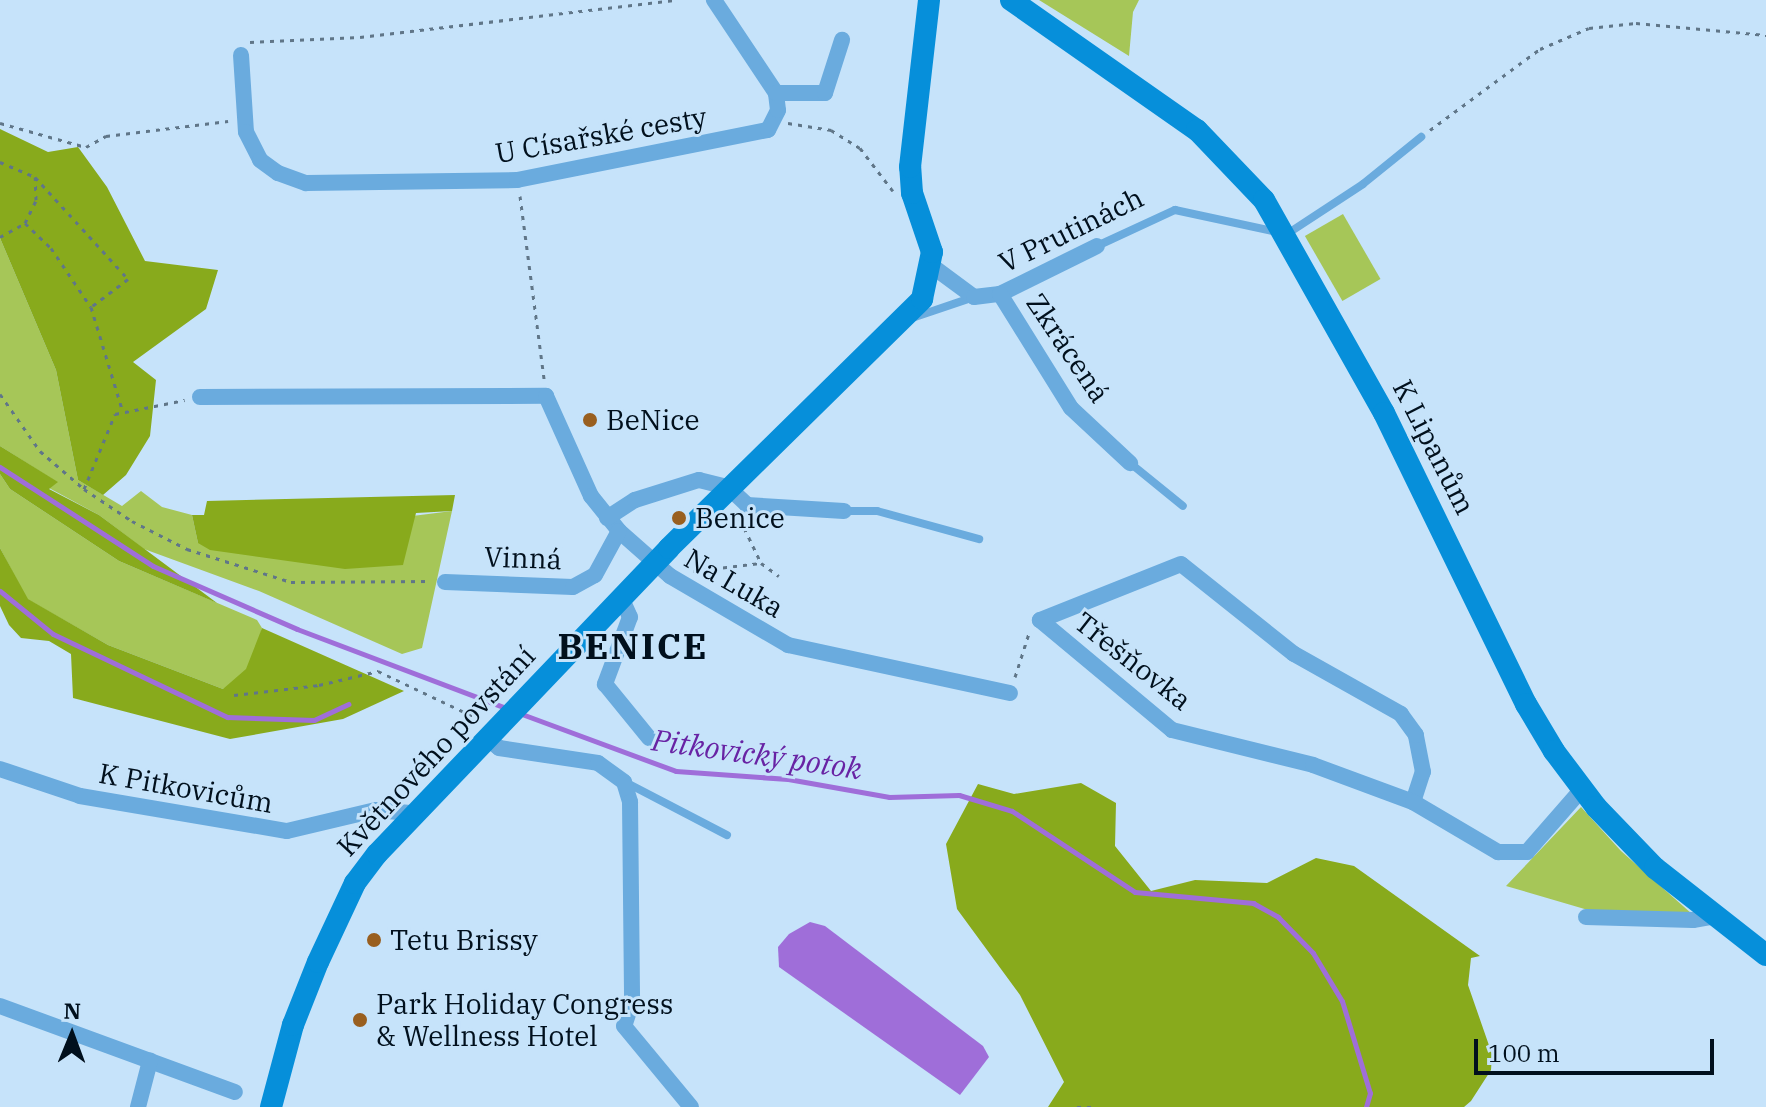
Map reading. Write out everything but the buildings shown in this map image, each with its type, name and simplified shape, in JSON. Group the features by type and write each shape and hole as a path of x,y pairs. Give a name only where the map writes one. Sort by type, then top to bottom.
{"street":[{"path":"714,0 776,93 776,120"},
{"name":"Květnového povstání","path":"271,1107 293,1025 355,883 413,813 492,735 621,597 662,570 728,487 903,321 922,299 932,266 929,237 910,177 929,0"},
{"name":"K Lipanům","path":"1011,0 1197,130 1246,179 1287,234 1398,441 1526,704 1581,790 1655,868 1766,955"},
{"path":"776,93 825,93 842,40"},
{"name":"U Císařské cesty","path":"241,55 245,119 260,160 278,173 306,183 517,180 758,134 776,120"},
{"name":"V Prutinách","path":"932,266 974,297 1000,294 1097,246"},
{"name":"Zkrácená","path":"1000,294 1071,408 1130,463"},
{"path":"200,397 546,396"},
{"name":"Na Luka","path":"546,396 591,496 619,531 662,570 788,645 1010,693"},
{"path":"607,518 635,500 699,480 728,487 747,505 844,511"},
{"name":"Vinná","path":"445,582 573,587 595,575 619,531"},
{"name":"Třešňovka","path":"1413,802 1423,772 1416,735 1401,714 1294,654 1181,564 1040,620 1172,730 1313,765 1413,802 1498,852 1527,852 1581,790"},
{"path":"621,597 630,617 605,684 649,738"},
{"path":"492,735 499,748 598,763 624,782 630,802 632,1002 624,1026 691,1107"},
{"name":"K Pitkovicům","path":"0,769 80,796 287,831 376,810 413,813"},
{"path":"1586,917 1693,920 1716,916"},
{"path":"0,1006 235,1092"},
{"path":"138,1107 150,1061"}],"lane":[{"path":"1287,234 1363,184 1421,137"},
{"name":"V Prutinách","path":"1097,246 1175,210 1287,234"},
{"path":"903,321 974,297"},
{"path":"1130,463 1183,506"},
{"path":"844,511 877,511 979,539"},
{"path":"624,782 727,835"}],"path":[{"path":"241,55 253,38 360,37 677,0"},
{"path":"1421,137 1540,49 1589,28 1636,23 1766,35"},
{"path":"0,123 86,147 106,136 245,119"},
{"path":"776,120 831,130 860,148 897,197"},
{"path":"0,162 35,177 128,279 91,307"},
{"path":"0,237 25,223 36,200 35,177"},
{"path":"517,180 546,396"},
{"path":"25,223 51,248 91,307 123,412"},
{"path":"0,394 40,451 84,489 132,521 240,570 291,582 445,582"},
{"path":"84,489 115,414 200,397"},
{"path":"737,513 761,563 779,576"},
{"path":"662,570 761,563"},
{"path":"1010,693 1032,624 1040,620"},
{"path":"234,695 319,685 378,671 467,711 492,735"},
{"path":"1077,1107 1097,1107"}],"green space":[{"path":"1039,0 1139,0 1133,12 1129,56"},
{"path":"0,129 48,152 78,147 107,187 145,261 218,270 206,309 133,362 156,380 150,436 126,475 103,495 78,480 56,370 0,238"},
{"path":"1343,214 1380,279 1342,301 1305,236"},
{"path":"0,238 56,370 78,480 122,506 141,491 162,507 192,515 198,543 452,511 422,648 402,654 259,591 144,549 99,515 49,488 57,482 0,446"},
{"path":"0,446 58,482 49,489 99,515 217,603 119,561 10,489 0,474"},
{"path":"0,474 10,489 119,561 257,620 262,628 257,648 335,664 223,689 108,645 27,599 0,548"},
{"path":"455,495 452,511 416,513 403,565 345,569 210,550 198,543 192,515 204,515 207,501"},
{"path":"0,548 28,599 108,645 223,689 246,669 262,628 404,691 343,719 230,739 73,698 71,654 49,641 21,638 9,625 0,606"},
{"path":"1081,783 1116,803 1115,846 1151,891 1195,880 1267,883 1316,858 1354,866 1480,956 1471,958 1468,985 1492,1054 1491,1070 1471,1101 1464,1107 1048,1107 1064,1082 1020,995 957,909 946,844 978,784 1014,794"},
{"path":"1581,807 1621,851 1692,914 1588,910 1506,886"}],"shaded area":[{"path":"810,922 825,926 983,1046 989,1057 960,1095 779,967 778,947 789,934"}],"waterway":[{"name":"Pitkovický potok","path":"0,467 153,566 297,629 506,708"},
{"path":"0,591 53,634 227,717 314,720 348,704"},
{"name":"Pitkovický potok","path":"519,713 676,771 788,779 889,797 959,795 1012,811 1135,892 1253,903 1278,917 1313,953 1342,1001 1370,1093 1366,1107"}],"place":[{"name":"BeNice","path":"590,420"},
{"name":"Benice","path":"679,518"},
{"name":"Tetu Brissy","path":"374,940"},
{"name":"Park Holiday Congress & Wellness Hotel","path":"360,1020"}],"district":[{"name":"BENICE","path":"633,646"}]}
